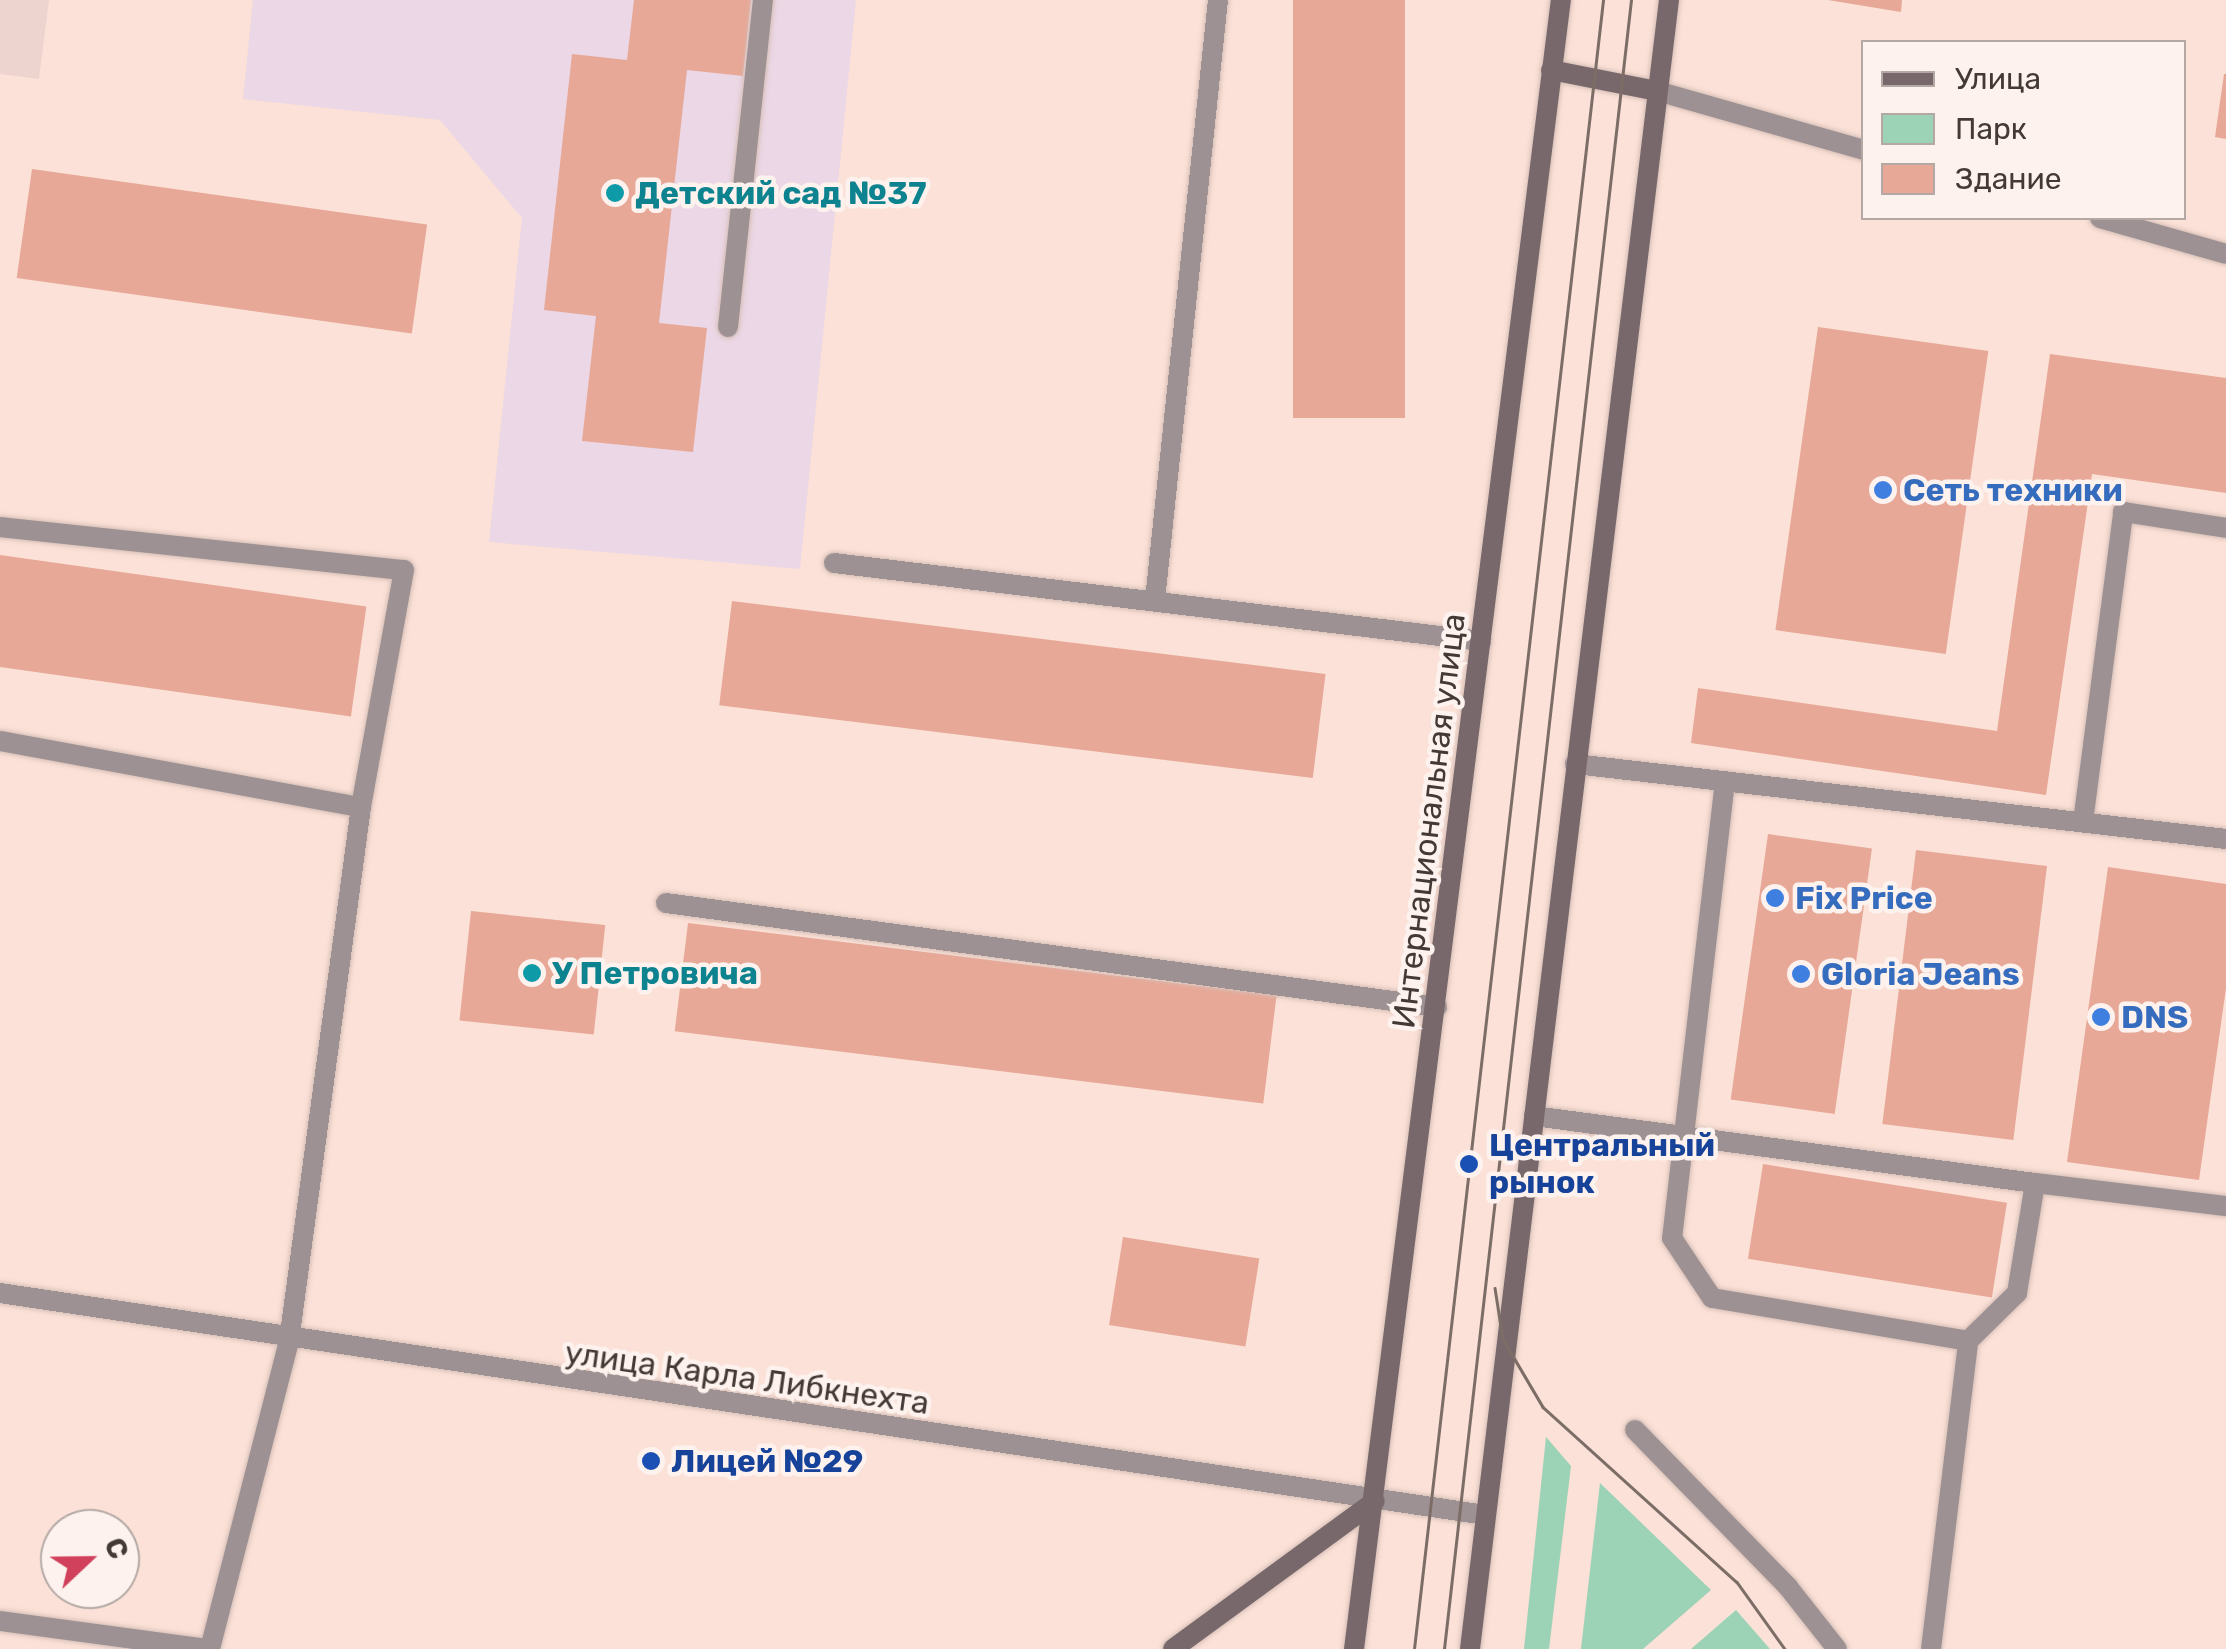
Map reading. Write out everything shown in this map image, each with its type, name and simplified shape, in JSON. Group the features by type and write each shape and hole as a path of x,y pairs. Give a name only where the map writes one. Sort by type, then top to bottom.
{"main road":[{"name":"Интернациональная улица","path":"1354,1649 1560,0"},
{"path":"1470,1649 1669,0"},
{"path":"1551,70 1657,91"},
{"path":"1173,1649 1375,1502"}],"street":[{"path":"728,326 763,0"},
{"path":"1155,600 1218,0"},
{"path":"1657,91 1861,149"},
{"path":"2107,220 2226,254"},
{"path":"2083,822 2123,512 2226,528"},
{"path":"0,527 404,570 361,807 289,1340 208,1649 0,1621"},
{"path":"834,563 1481,641"},
{"path":"0,741 361,807"},
{"path":"1575,764 2226,839"},
{"path":"1725,781 1672,1238 1712,1298 1968,1341"},
{"path":"666,902 1437,1007"},
{"path":"1534,1116 1685,1131 2034,1183 2226,1206"},
{"path":"1930,1649 1968,1341 2017,1294 2034,1183"},
{"name":"улица Карла Либкнехта","path":"0,1293 289,1340 1375,1502 1486,1515"},
{"path":"1636,1430 1788,1586 1837,1649"}],"shaded area":[{"path":"0,0 49,0 39,79 0,74"},
{"path":"253,0 856,0 800,569 489,542 522,218 440,120 243,99"}],"green space":[{"path":"1546,1437 1571,1466 1549,1649 1524,1649"},
{"path":"1600,1483 1711,1590 1643,1649 1581,1649"},
{"path":"1736,1610 1770,1649 1691,1649"}],"building":[{"name":"Детский сад №37","path":"634,0 751,0 743,76 687,70 659,323 707,328 693,452 582,441 596,316 544,310 572,54 627,60"},
{"path":"1293,0 1405,0 1405,418 1293,418"},
{"path":"1828,0 1902,0 1901,12"},
{"path":"2226,74 2226,139 2215,137"},
{"path":"32,169 427,225 412,333 17,278"},
{"name":"Сеть техники","path":"1818,327 1988,351 1946,654 1775,630"},
{"path":"2050,354 2226,378 2226,493 2092,474 2046,795 1691,743 1698,688 1997,731"},
{"path":"0,555 366,606 351,716 0,667"},
{"path":"732,601 1326,674 1313,778 719,705"},
{"name":"Gloria Jeans","path":"1768,834 1872,849 1835,1114 1731,1099"},
{"path":"1916,850 2047,866 2013,1140 1882,1124"},
{"path":"2108,867 2226,884 2226,988 2199,1180 2067,1162"},
{"name":"У Петровича","path":"471,911 605,925 594,1035 460,1020"},
{"path":"688,923 1277,995 1263,1103 675,1031"},
{"path":"1763,1164 2007,1203 1992,1297 1748,1259"},
{"path":"1123,1237 1259,1259 1245,1346 1109,1325"}],"tram line":[{"path":"1414,1649 1603,0"},
{"path":"1444,1649 1631,0"},
{"path":"1495,1288 1503,1339 1543,1407 1737,1582 1785,1649"}],"place":[{"name":"Детский сад №37","path":"615,193"},
{"name":"Сеть техники","path":"1883,490"},
{"name":"Fix Price","path":"1775,898"},
{"name":"У Петровича","path":"532,973"},
{"name":"Gloria Jeans","path":"1801,974"},
{"name":"DNS","path":"2101,1017"},
{"name":"Центральный рынок","path":"1469,1164"},
{"name":"Лицей №29","path":"651,1461"}]}
